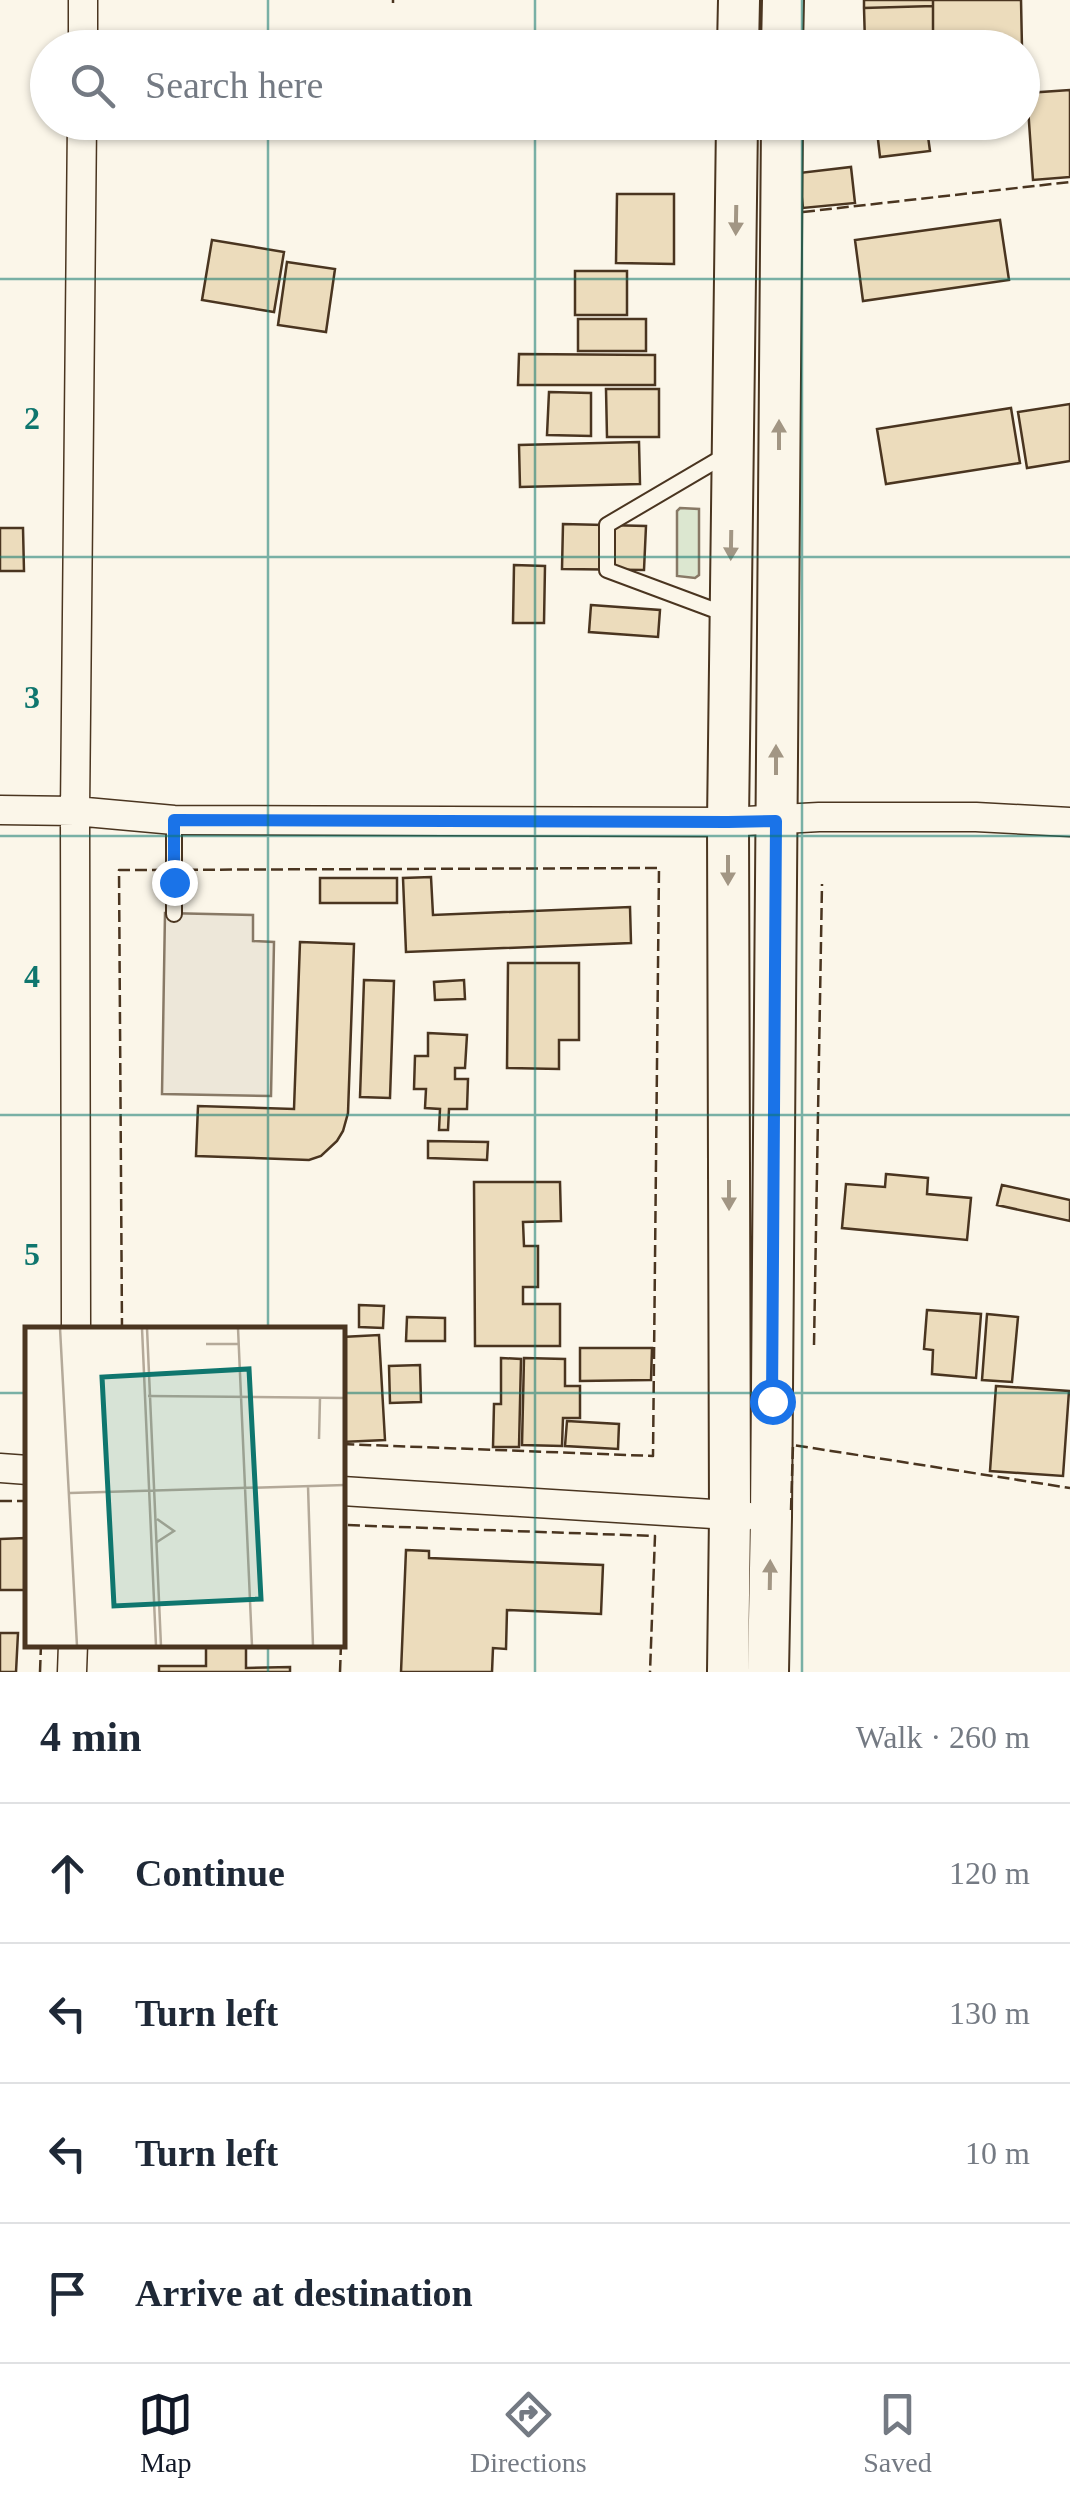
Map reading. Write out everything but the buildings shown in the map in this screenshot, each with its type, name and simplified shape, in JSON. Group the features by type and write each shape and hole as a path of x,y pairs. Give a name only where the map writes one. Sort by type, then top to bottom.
{"street":[{"path":"83,0 83,30"},
{"path":"738,30 739,0"},
{"path":"782,0 782,30"},
{"path":"76,1327 75,811 82,140"},
{"path":"728,1672 728,822 738,140"},
{"path":"768,1672 782,140"},
{"path":"0,810 75,811 174,820 728,822 976,818 1070,822"},
{"path":"0,1468 25,1470"},
{"path":"345,1491 772,1517"}],"lane":[{"path":"730,616 607,570 607,525 733,451"},
{"path":"174,820 174,914"}],"green space":[{"path":"680,508 699,509 699,575 695,578 677,576"}],"shaded area":[{"path":"165,913 253,915 253,941 274,942 271,1096 162,1094"}],"fence":[{"path":"803,212 1070,182"},
{"path":"122,1327 119,870 659,868 653,1456 345,1444"},
{"path":"814,1345 822,884"},
{"path":"791,1510 793,1445 1070,1488"},
{"path":"0,1501 25,1501"},
{"path":"345,1525 655,1536 650,1672"},
{"path":"40,1672 41,1647"},
{"path":"340,1672 341,1647"}],"route":[{"path":"174,882 174,820 776,821 772,1401"}]}
